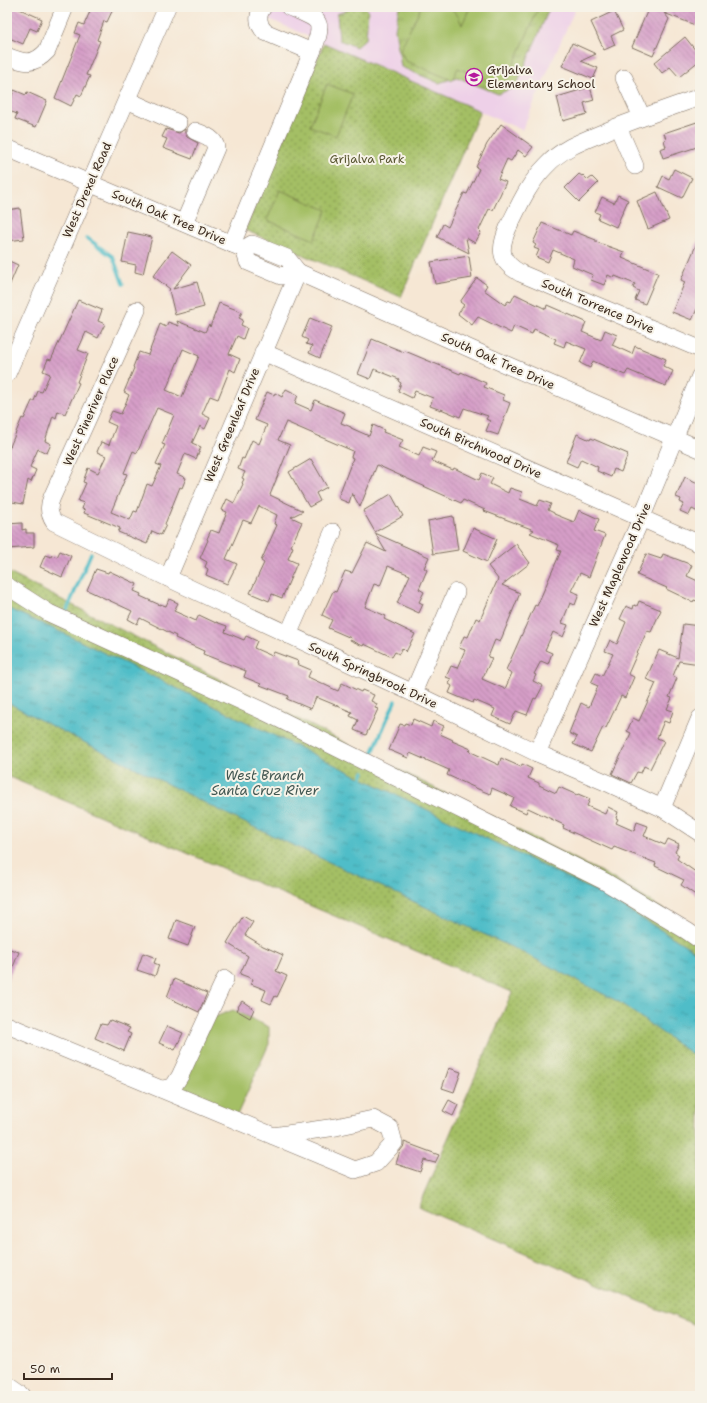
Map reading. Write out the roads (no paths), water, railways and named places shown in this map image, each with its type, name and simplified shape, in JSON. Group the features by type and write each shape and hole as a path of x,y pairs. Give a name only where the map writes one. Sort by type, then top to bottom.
{"main road":[{"path":"7,1387 20,1396"}],"street":[{"path":"7,56 20,61 28,62 35,67 42,55 47,50 65,7"},
{"name":"West Drexel Road","path":"7,374 167,7"},
{"path":"263,7 258,18 261,28 265,32 312,52"},
{"path":"289,7 311,16 318,24 320,34 238,246 248,262 281,276 298,272"},
{"path":"624,78 642,117"},
{"path":"635,166 618,127 700,97"},
{"path":"127,100 178,123"},
{"name":"South Torrence Drive","path":"618,127 580,141 564,150 546,165 529,185 502,244 500,257 513,269 520,273 700,349"},
{"path":"184,223 216,148 213,140 195,131"},
{"name":"South Oak Tree Drive","path":"7,148 238,246"},
{"name":"South Oak Tree Drive","path":"298,272 700,449"},
{"name":"West Greenleaf Drive","path":"168,578 298,272"},
{"name":"West Pineriver Place","path":"45,514 136,310"},
{"name":"South Birchwood Drive","path":"263,352 700,544"},
{"name":"West Maplewood Drive","path":"537,753 641,519 700,376"},
{"name":"South Springbrook Drive","path":"45,514 59,525 168,578 537,753 662,808 700,833"},
{"path":"288,635 334,532"},
{"path":"7,586 48,613 265,712 604,881 700,940"},
{"path":"413,693 456,592"},
{"path":"662,808 700,718"},
{"path":"162,1089 173,1087 180,1076 225,979"},
{"path":"7,1025 162,1089 273,1136 355,1170 376,1163 394,1143 390,1128 373,1119 336,1127 273,1136"}],"water":[{"name":"West Branch Santa Cruz River","path":"7,608 65,634 605,896 700,954 700,1060 619,1002 522,952 243,822 7,702"}],"waterway":[{"path":"87,238 113,257 123,284"},
{"path":"67,610 91,553"},
{"path":"372,754 395,701"},
{"path":"360,782 364,772"}],"place":[{"name":"Grijalva Elementary School","path":"474,77"}],"park label":[{"name":"Grijalva Park","path":"367,159"}]}
